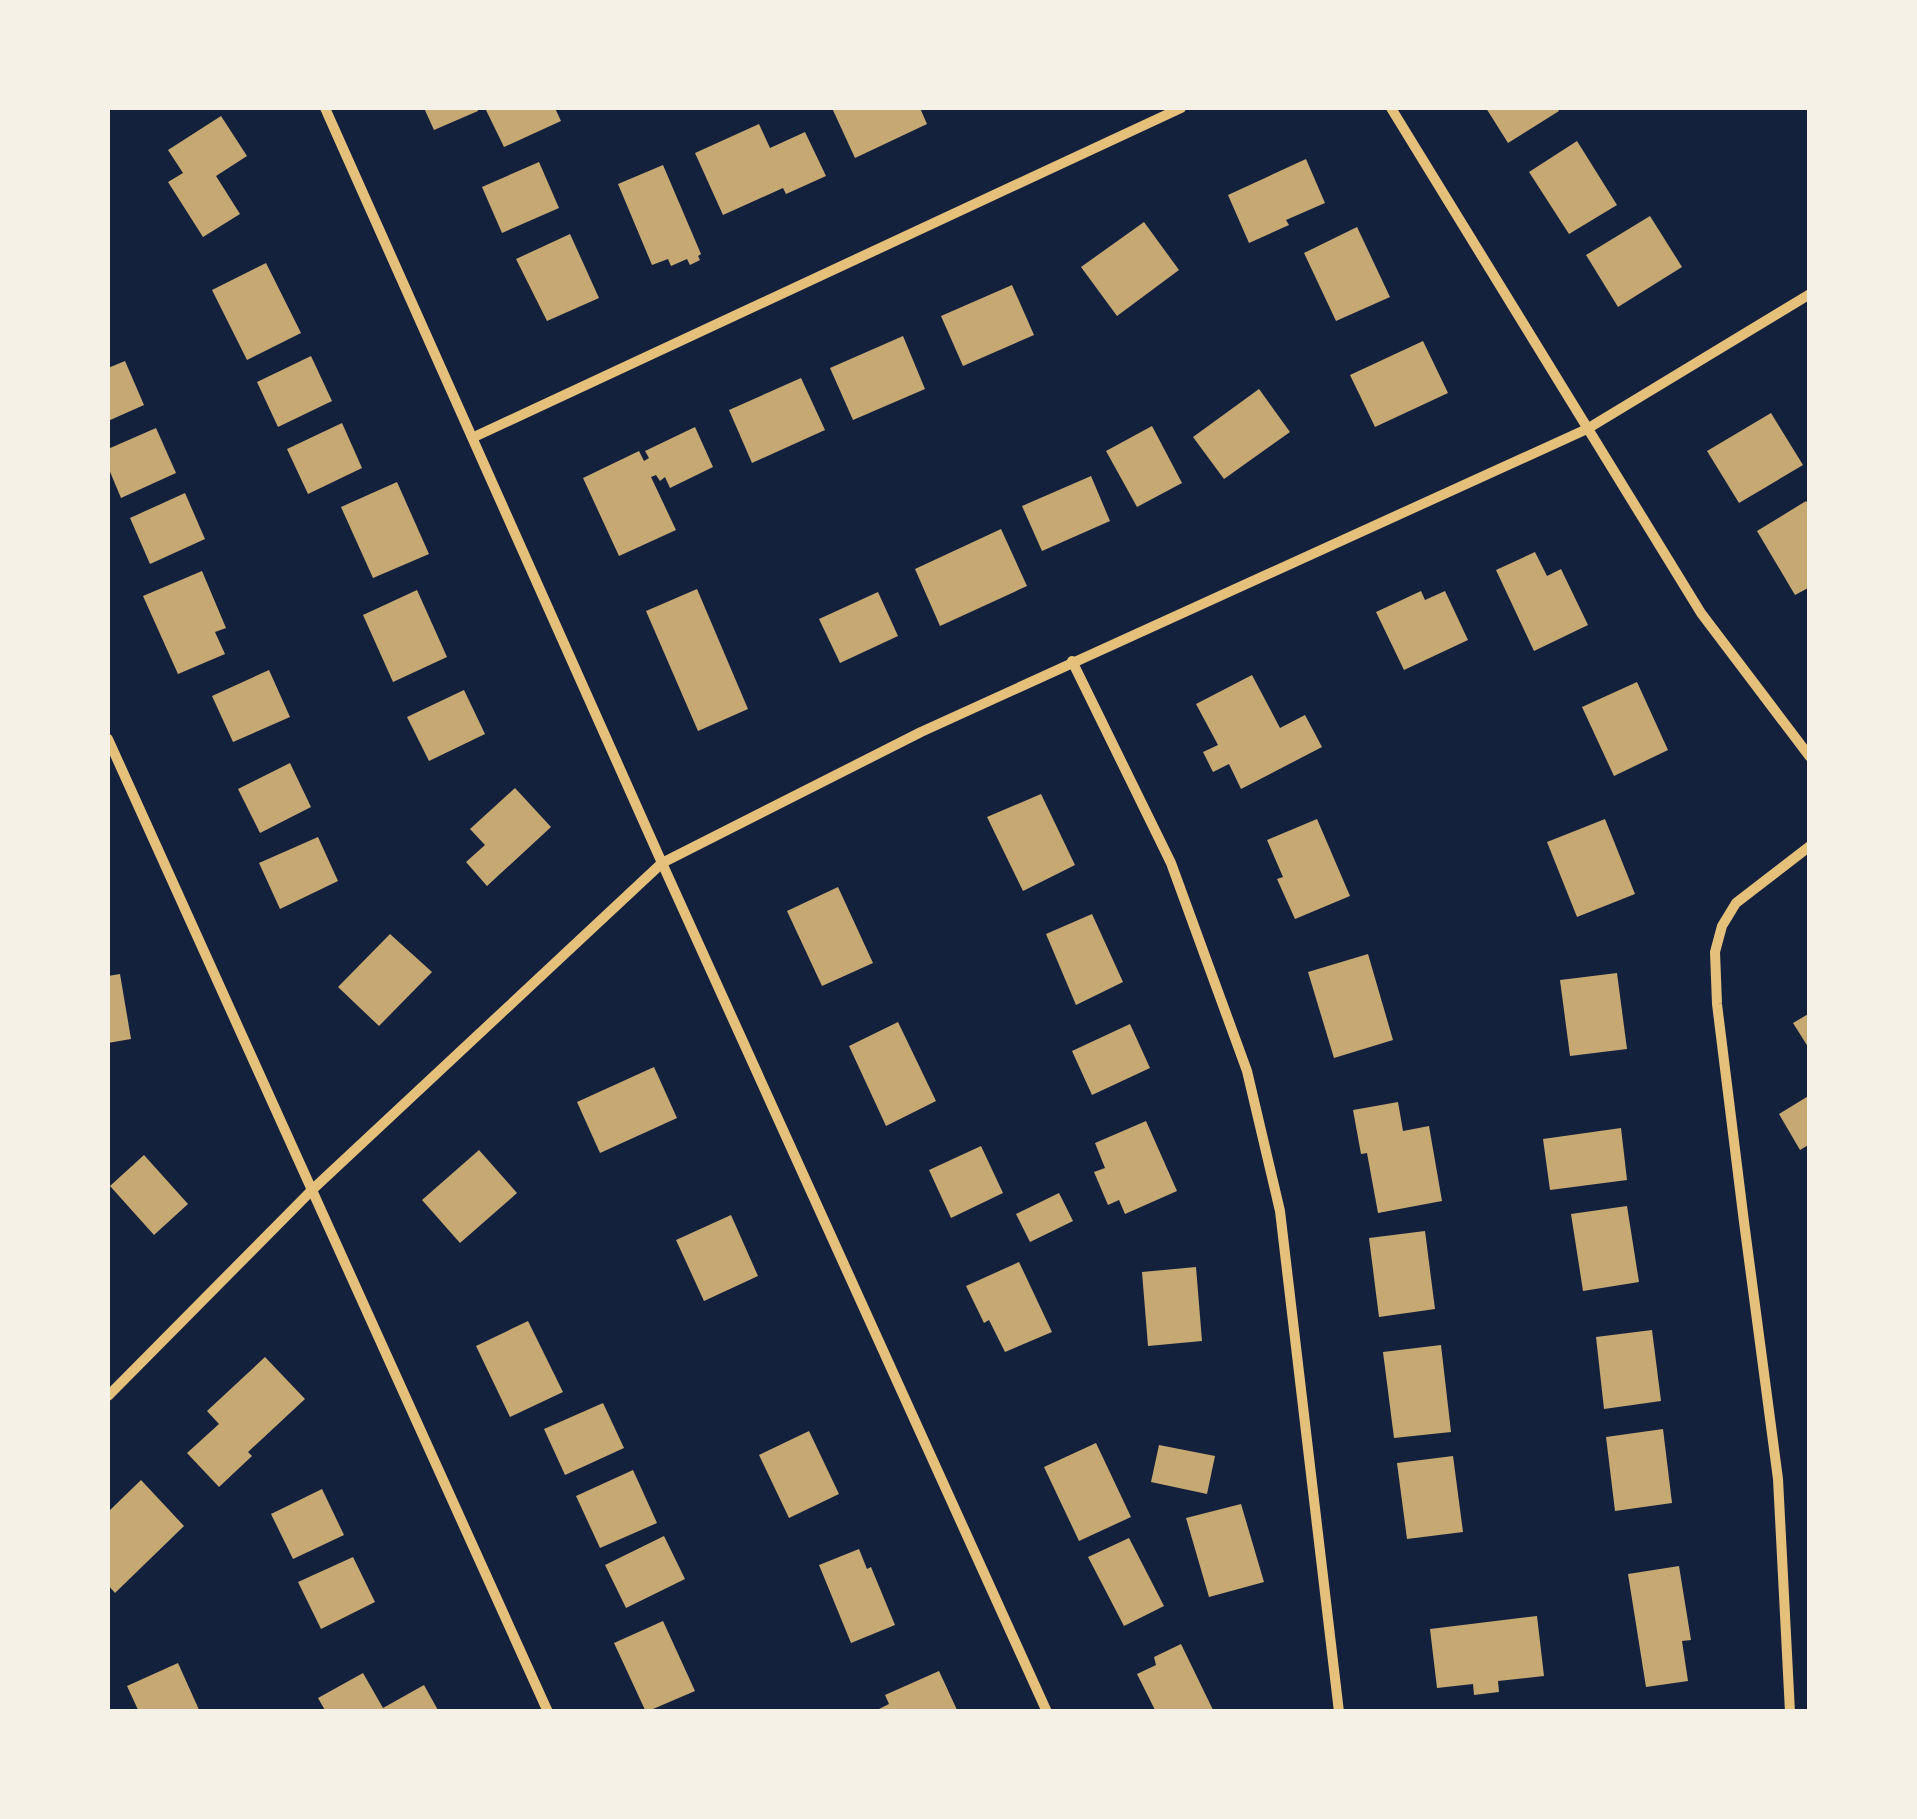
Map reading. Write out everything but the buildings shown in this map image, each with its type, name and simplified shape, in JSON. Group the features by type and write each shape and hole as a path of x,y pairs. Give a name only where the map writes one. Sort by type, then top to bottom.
{"street":[{"path":"325,108 662,863 1048,1712"},
{"path":"474,437 1180,108"},
{"path":"1391,108 1701,613 1810,758"},
{"path":"108,1396 313,1188 662,863 921,732 1072,661 1588,429 1810,294"},
{"path":"1072,661 1171,863 1247,1071 1280,1211 1338,1712"},
{"path":"108,738 548,1712"},
{"path":"1790,1712 1778,1479 1737,1166 1715,952 1722,926 1736,903 1810,846"}]}
